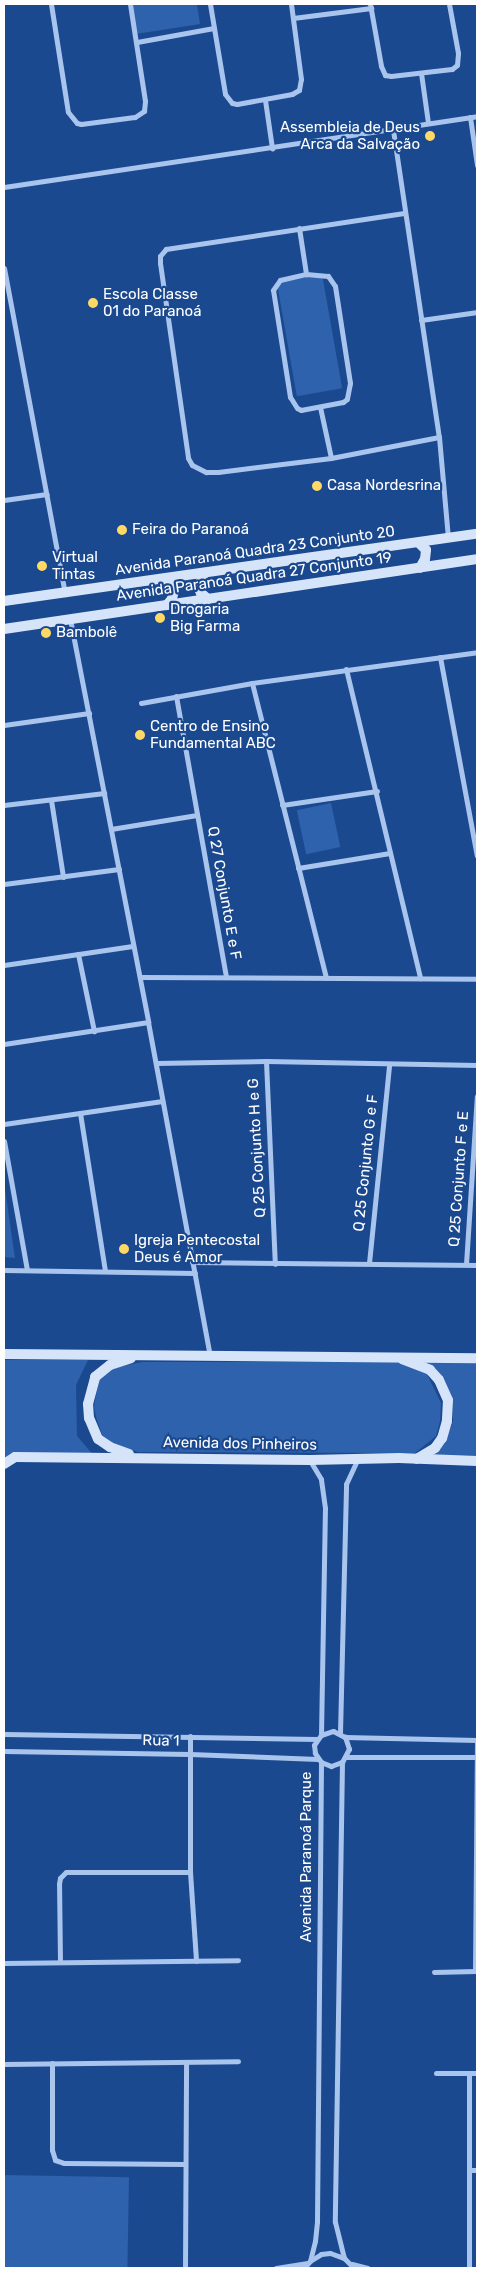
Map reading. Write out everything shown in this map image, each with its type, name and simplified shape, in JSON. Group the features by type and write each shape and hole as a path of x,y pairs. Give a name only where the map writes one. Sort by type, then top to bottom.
{"street":[{"path":"51,4 68,112 76,123 135,117 142,114 145,101 130,4"},
{"path":"210,4 225,94 232,103 265,100 292,94 299,90 301,79 291,4"},
{"path":"293,18 370,6 381,66 385,75 421,73 452,70 457,65 458,53 449,4"},
{"path":"137,42 214,28"},
{"path":"421,73 428,123"},
{"path":"265,100 272,148"},
{"path":"470,116 477,165"},
{"path":"4,187 477,116"},
{"path":"393,130 439,437 448,539"},
{"path":"404,213 166,249 160,256 160,263 188,458 192,465 206,472 218,472 331,458 439,437"},
{"path":"299,228 306,274"},
{"path":"4,268 65,594"},
{"path":"306,274 328,276 335,286 350,384 347,399 320,407 301,410 297,408 290,397 274,290 280,280 306,274"},
{"path":"421,320 477,312"},
{"path":"320,407 331,458"},
{"path":"4,500 47,494"},
{"name":"Avenida Paranoá Quadra 23 Conjunto 20","path":"4,601 165,580 477,534"},
{"path":"419,542 426,550 425,559 420,568"},
{"name":"Avenida Paranoá Quadra 27 Conjunto 19","path":"4,629 477,560"},
{"path":"204,574 198,586 200,593 208,599"},
{"path":"165,580 175,586 172,599 167,605"},
{"path":"70,619 140,977 210,1356"},
{"path":"141,702 252,683 477,652"},
{"path":"440,656 475,832 477,856"},
{"path":"346,670 377,791 420,978"},
{"path":"252,683 326,978"},
{"name":"Q 27 Conjunto E e F","path":"176,696 226,976"},
{"path":"4,725 89,713"},
{"path":"282,805 377,791"},
{"path":"4,805 104,793"},
{"path":"51,800 63,876"},
{"path":"111,829 197,815"},
{"path":"298,868 390,853"},
{"path":"4,884 119,869"},
{"path":"4,965 133,946"},
{"path":"78,954 94,1031"},
{"path":"140,977 226,976 477,979"},
{"path":"4,1044 148,1022"},
{"path":"156,1063 266,1061 389,1065 477,1065"},
{"name":"Q 25 Conjunto H e G","path":"266,1061 275,1264"},
{"name":"Q 25 Conjunto G e F","path":"369,1263 389,1065"},
{"name":"Q 25 Conjunto F e E","path":"466,1264 477,1096"},
{"path":"4,1124 162,1101"},
{"path":"80,1113 105,1270"},
{"path":"4,1141 27,1270"},
{"path":"192,1262 477,1265"},
{"path":"4,1270 105,1270 195,1273"},
{"path":"4,1354 477,1358"},
{"path":"137,1457 110,1447 98,1439 89,1418 88,1404 95,1377 110,1365 141,1355"},
{"path":"396,1357 430,1370 439,1380 448,1400 448,1421 442,1438 435,1448 419,1459 409,1458"},
{"name":"Avenida dos Pinheiros","path":"4,1464 15,1457 310,1460 409,1458 477,1461"},
{"path":"344,2258 335,2222 342,1762 347,1757 349,1749 345,1737 340,1733 346,1484 358,1458"},
{"name":"Avenida Paranoá Parque","path":"304,2268 309,2262 315,2241 317,2222 319,1760 314,1752 319,1737 324,1508 321,1479 310,1460"},
{"name":"Rua 1","path":"4,1734 319,1737 333,1731 340,1733"},
{"path":"190,1736 190,1872 196,1961"},
{"path":"345,1737 477,1740 476,1971 434,1972"},
{"name":"Rua 1","path":"4,1750 190,1754 319,1760 331,1766 342,1762"},
{"path":"347,1757 477,1757"},
{"path":"60,1962 59,1884 60,1878 66,1872 190,1872"},
{"path":"4,1963 238,1960"},
{"path":"185,2268 186,2062"},
{"path":"4,2064 238,2062"},
{"path":"52,2063 52,2150 55,2160 64,2163 185,2164"},
{"path":"436,2073 477,2073"},
{"path":"469,2073 469,2268"},
{"path":"468,2170 477,2170"},
{"path":"276,2268 309,2262 321,2254 330,2253 344,2258 353,2266 368,2268"}],"shaded area":[{"path":"131,4 197,4 200,24 136,34"},
{"path":"322,274 342,388 297,396 277,282"},
{"path":"331,803 340,847 306,854 297,810"},
{"path":"4,1182 15,1258 4,1257"},
{"path":"4,1360 88,1360 76,1385 77,1436 94,1456 4,1462"},
{"path":"142,1362 397,1362 427,1374 441,1403 440,1421 436,1436 415,1453 138,1452 114,1444 103,1437 94,1406 99,1380 113,1368"},
{"path":"427,1362 477,1362 477,1457 429,1456 446,1440 453,1421 452,1400 444,1378"},
{"path":"4,2175 129,2177 127,2268 4,2268"}],"place":[{"name":"Assembleia de Deus Arca da Salvação","path":"430,136"},
{"name":"Escola Classe 01 do Paranoá","path":"93,303"},
{"name":"Casa Nordesrina","path":"317,486"},
{"name":"Feira do Paranoá","path":"122,530"},
{"name":"Virtual Tintas","path":"42,566"},
{"name":"Drogaria Big Farma","path":"160,618"},
{"name":"Bambolê","path":"46,633"},
{"name":"Centro de Ensino Fundamental ABC","path":"140,735"},
{"name":"Igreja Pentecostal Deus é Amor","path":"124,1249"}]}
